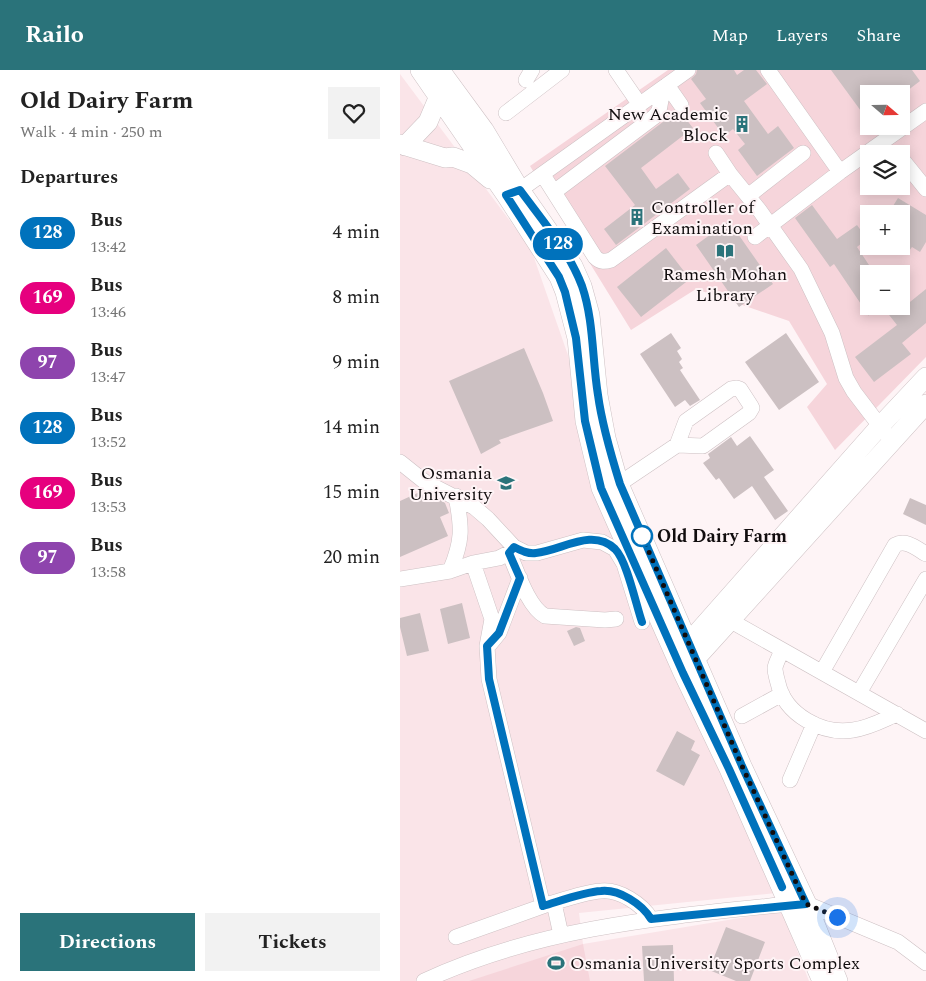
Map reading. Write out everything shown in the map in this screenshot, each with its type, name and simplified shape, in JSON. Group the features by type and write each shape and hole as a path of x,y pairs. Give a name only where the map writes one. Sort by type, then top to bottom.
{"main road":[{"path":"420,70 513,192 573,266 582,286 590,316 598,395 606,438 620,484 742,766 798,904 822,981"},
{"path":"440,70 484,130 513,192 559,277 565,292 576,338 586,428 601,488 679,665 729,769 838,981"},
{"path":"402,145 428,122 439,96"},
{"path":"402,145 445,158 449,165 473,180 513,192"},
{"path":"693,650 707,620 880,426 926,378"},
{"path":"679,665 693,650 731,621 926,404"}],"street":[{"path":"506,113 562,70"},
{"path":"616,70 640,105"},
{"path":"513,192 543,175 688,70"},
{"path":"768,70 840,172"},
{"path":"665,87 681,105"},
{"path":"554,192 646,123 659,111 665,87"},
{"path":"755,237 840,172 926,111"},
{"path":"622,118 638,124 646,123"},
{"path":"887,140 891,145"},
{"path":"716,153 801,270 832,333 846,378 854,392 892,442"},
{"path":"748,196 803,153"},
{"path":"910,169 926,189"},
{"path":"543,175 595,257 606,262 730,174"},
{"path":"620,484 677,445 686,421 731,389 740,389 752,408 749,413 703,446 677,445"},
{"path":"400,462 425,482 456,496 481,513 512,550 520,578 537,611 545,616 616,619"},
{"path":"450,571 458,552 461,537 456,496"},
{"path":"400,579 450,571 473,563 499,558 512,550 537,553 583,540 602,542 615,549 624,564 642,622"},
{"path":"822,672 895,545 902,542 906,543 926,554"},
{"path":"473,563 492,619 487,646 489,679 549,904 561,935"},
{"path":"487,646 499,633 520,578"},
{"path":"859,693 926,579"},
{"path":"731,621 926,731"},
{"path":"782,650 775,669 782,694 798,715 814,724 835,730 852,730 871,726 897,714"},
{"path":"742,716 782,694"},
{"path":"790,780 814,724"},
{"path":"456,937 549,904 602,890 615,892 634,902 651,919"},
{"path":"424,981 492,954 561,935 651,919 798,904 898,942 926,963"}],"shaded area":[{"path":"668,70 926,70 926,357 835,450 807,407 827,384 789,321 696,289 631,330 530,166"},
{"name":"Osmania University","path":"400,74 531,249 694,717 776,893 579,913 583,944 782,911 809,981 400,981"},
{"name":"Osmania University Sports Complex","path":"583,944 590,981 469,981"}],"building":[{"name":"New Academic Block","path":"697,70 734,70 737,75 744,70 756,70 767,84 744,101 768,134 778,126 794,148 757,176 738,150 745,144 733,129 724,136 700,103 706,99 691,79"},
{"path":"831,70 912,70 920,81 910,89 910,85 860,85 860,110"},
{"path":"676,112 682,114 693,128 641,168 656,189 678,173 690,189 616,245 604,229 635,205 605,166"},
{"path":"898,198 910,205 894,205"},
{"path":"812,205 837,239 857,225 860,229 860,245 857,247 860,255 862,255 869,265 860,265 860,303 834,264 830,267 795,218"},
{"path":"910,205 926,215 926,242 920,252 912,247 910,250"},
{"path":"729,221 773,284 739,307 696,245"},
{"path":"666,248 690,279 641,317 617,287"},
{"path":"926,289 926,323 902,343 911,354 874,382 855,357 897,325 889,315 910,315 910,302"},
{"path":"671,333 681,348 677,351 682,359 679,362 683,368 680,370 700,400 690,406 685,400 675,407 640,354"},
{"path":"786,333 819,382 779,410 745,362"},
{"path":"524,348 553,421 499,440 501,443 481,454 449,381"},
{"path":"750,436 774,470 764,477 788,511 775,520 752,486 734,499 719,478 716,480 703,463 710,458 708,454 731,437 737,446"},
{"path":"422,491 431,496 432,499 435,497 445,503 449,513 440,517 448,536 400,557 400,501"},
{"path":"910,498 926,505 926,525 903,514"},
{"path":"462,603 470,638 448,644 440,609"},
{"path":"420,613 429,651 407,656 400,627 400,618"},
{"path":"576,627 580,628 585,641 574,646 567,631"},
{"path":"677,731 695,741 691,750 700,755 684,786 656,771"},
{"path":"726,927 765,942 750,981 736,981 709,970"},
{"path":"673,945 674,981 644,981 642,946"}],"bus line":[{"name":"128","path":"642,622 624,564 615,549 602,542 583,540 537,553 526,553 514,547 509,553 520,578 499,633 487,646 489,679 543,906 602,890 615,892 634,902 651,919 790,904 806,904 742,766 620,484 606,438 598,395 590,316 582,286 573,266 520,190 506,195 559,277 572,315 585,421 601,488 683,673 782,887"}],"place":[{"name":"New Academic Block","path":"742,124"},
{"name":"Controller of Examination","path":"637,217"},
{"name":"Ramesh Mohan Library","path":"725,251"},
{"name":"Osmania University","path":"506,483"},
{"name":"Old Dairy Farm","path":"642,536"},
{"name":"Osmania University Sports Complex","path":"556,963"}],"route":[{"path":"642,536 742,766 806,904 837,917"}]}
